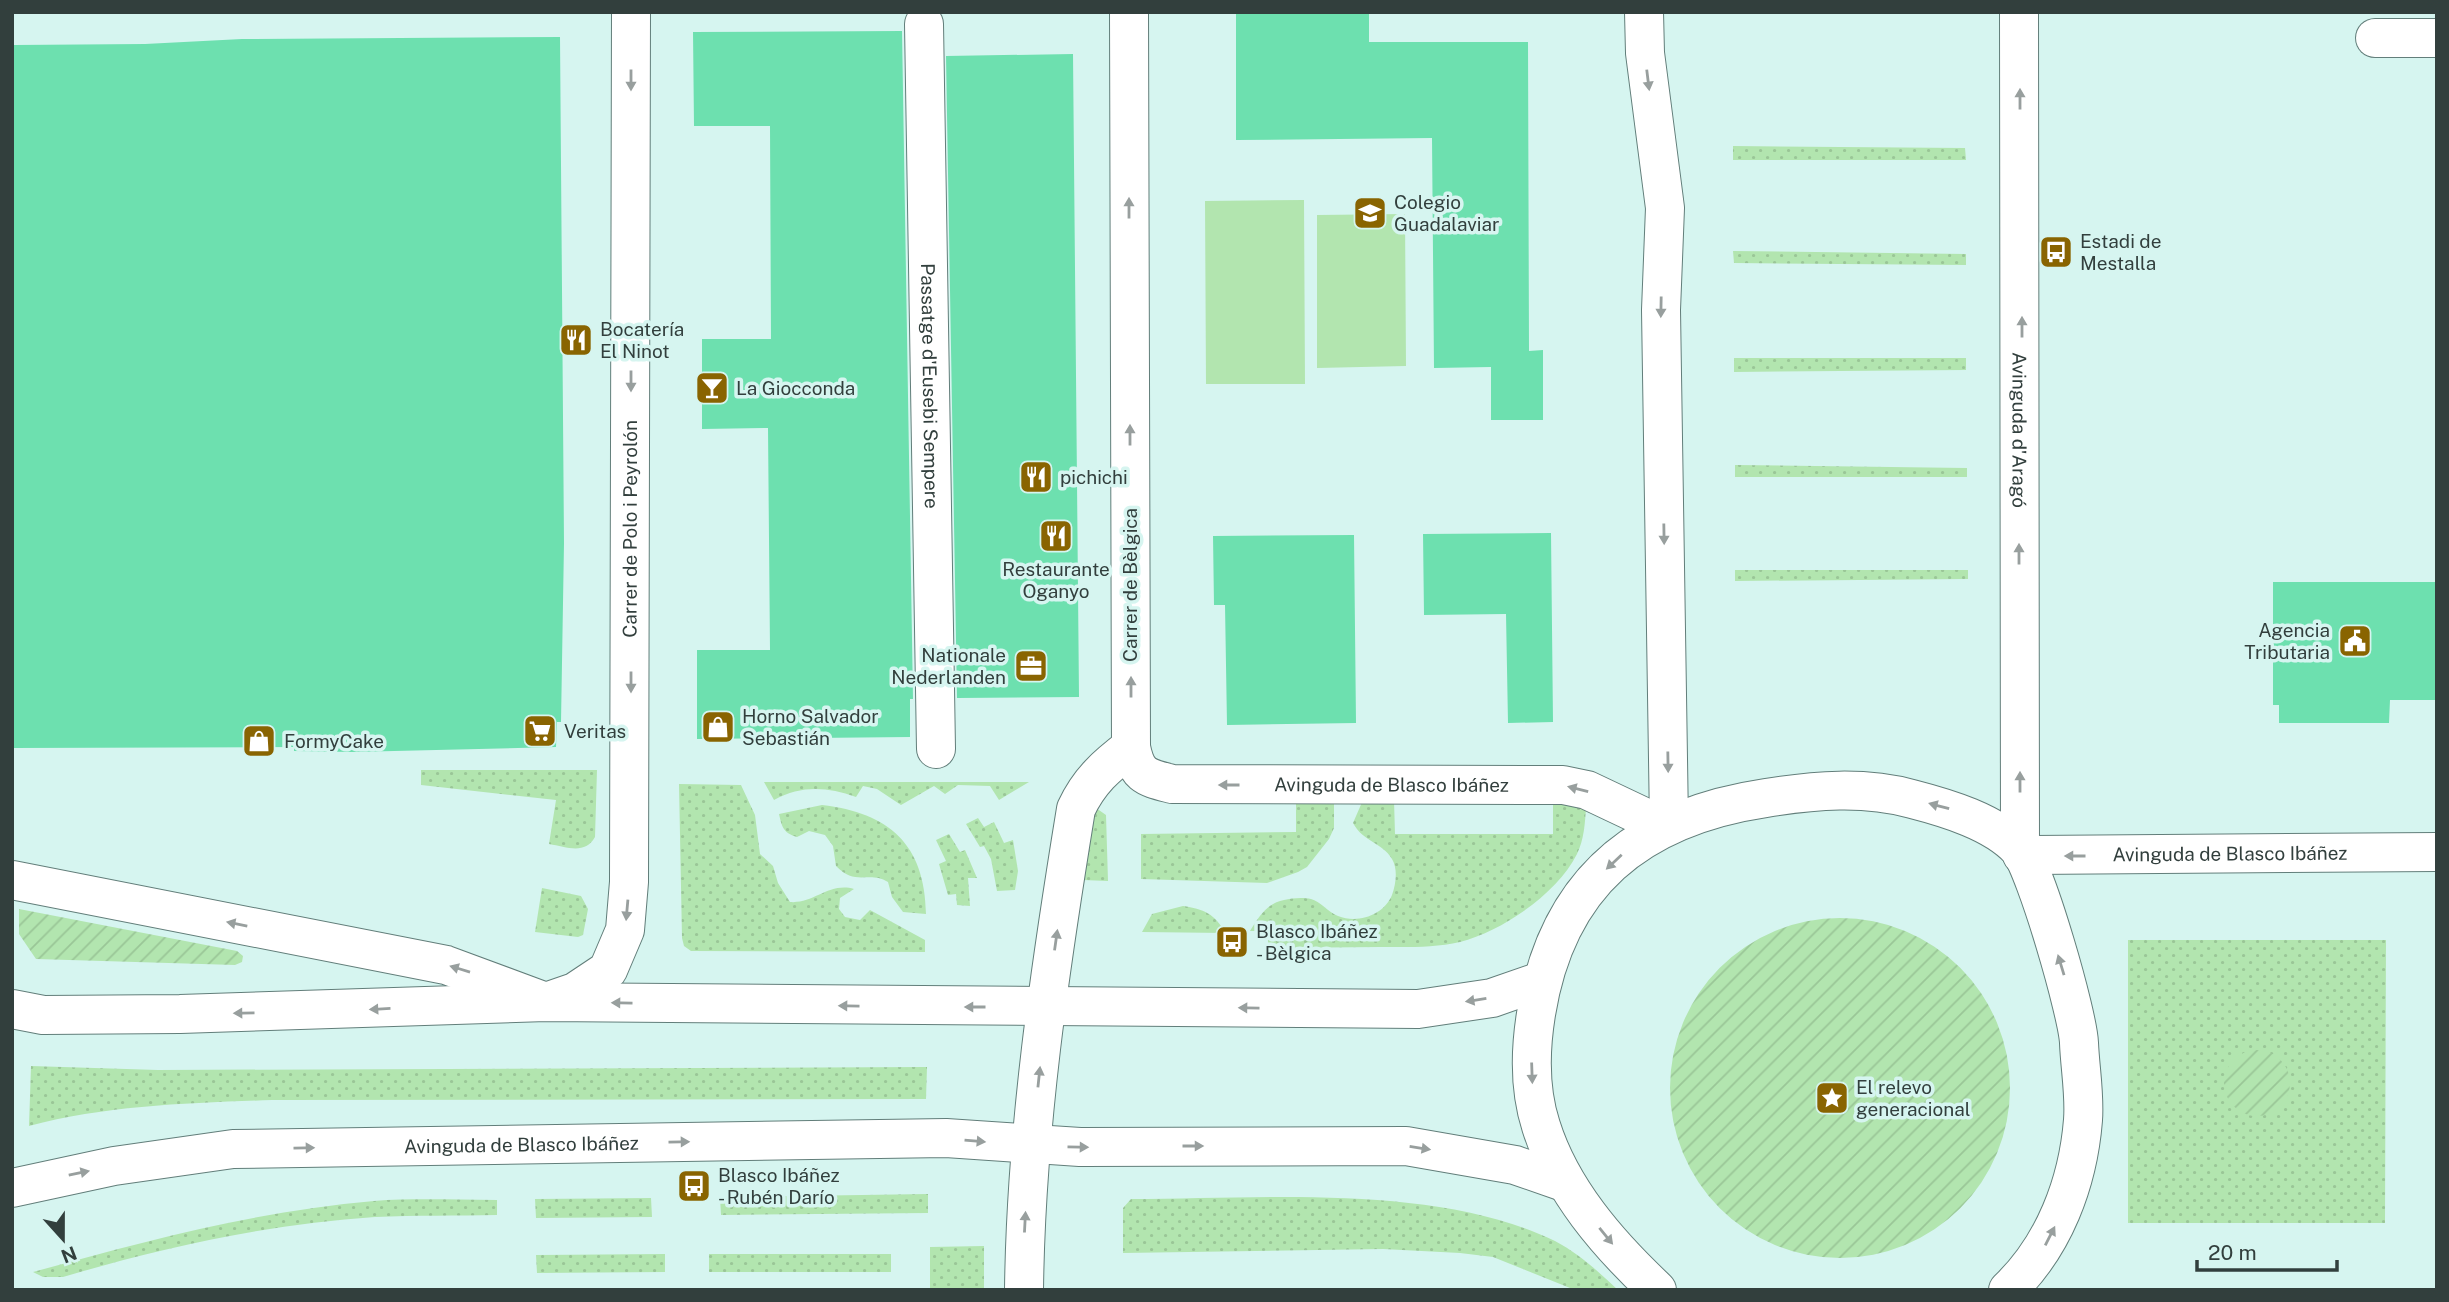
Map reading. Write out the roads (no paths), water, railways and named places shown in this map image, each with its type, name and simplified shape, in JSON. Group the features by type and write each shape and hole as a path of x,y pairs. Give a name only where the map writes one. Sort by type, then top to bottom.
{"main road":[{"name":"Carrer de Polo i Peyrolón","path":"546,1002 576,992 608,970 625,930 629,882 631,12"},
{"name":"Carrer de Bèlgica","path":"1129,12 1131,747"},
{"path":"1644,12 1645,53 1665,208 1661,310 1666,824"},
{"name":"Avinguda d'Aragó","path":"2019,12 2021,853"},
{"name":"Passatge d'Eusebi Sempere","path":"924,24 936,749"},
{"path":"2375,38 2437,38"},
{"path":"1024,1290 1025,1218 1046,1007 1076,809 1088,786 1102,769 1131,747"},
{"name":"Avinguda de Blasco Ibáñez","path":"1131,747 1134,764 1144,776 1172,784 1563,785 1587,790 1666,824"},
{"path":"1657,1290 1626,1261 1564,1182 1539,1122 1532,1086 1534,1026 1541,981 1564,920 1588,887 1622,854 1666,824 1739,802 1814,790 1886,792 1956,810 2021,853 2036,885 2079,1031 2083,1118 2073,1179 2050,1238 2027,1272 2008,1290"},
{"name":"Avinguda de Blasco Ibáñez","path":"2021,853 2437,852"},
{"path":"12,880 446,965 546,1002"},
{"path":"12,1009 43,1015 219,1014 546,1002 1418,1009 1492,998 1541,981"},
{"name":"Avinguda de Blasco Ibáñez","path":"12,1188 114,1166 233,1149 946,1138 1032,1145 1406,1146 1515,1165 1564,1182"}],"place":[{"name":"Colegio Guadalaviar","path":"1370,213"},
{"name":"Estadi de Mestalla","path":"2056,252"},
{"name":"Bocatería El Ninot","path":"576,340"},
{"name":"La Giocconda","path":"712,388"},
{"name":"pichichi","path":"1036,477"},
{"name":"Restaurante Oganyo","path":"1056,536"},
{"name":"Agencia Tributaria","path":"2355,641"},
{"name":"Nationale Nederlanden","path":"1031,666"},
{"name":"Horno Salvador Sebastián","path":"718,727"},
{"name":"Veritas","path":"540,731"},
{"name":"FormyCake","path":"259,741"},
{"name":"Blasco Ibáñez - Bèlgica","path":"1232,942"},
{"name":"El relevo generacional","path":"1832,1098"},
{"name":"Blasco Ibáñez - Rubén Darío","path":"694,1186"}]}
